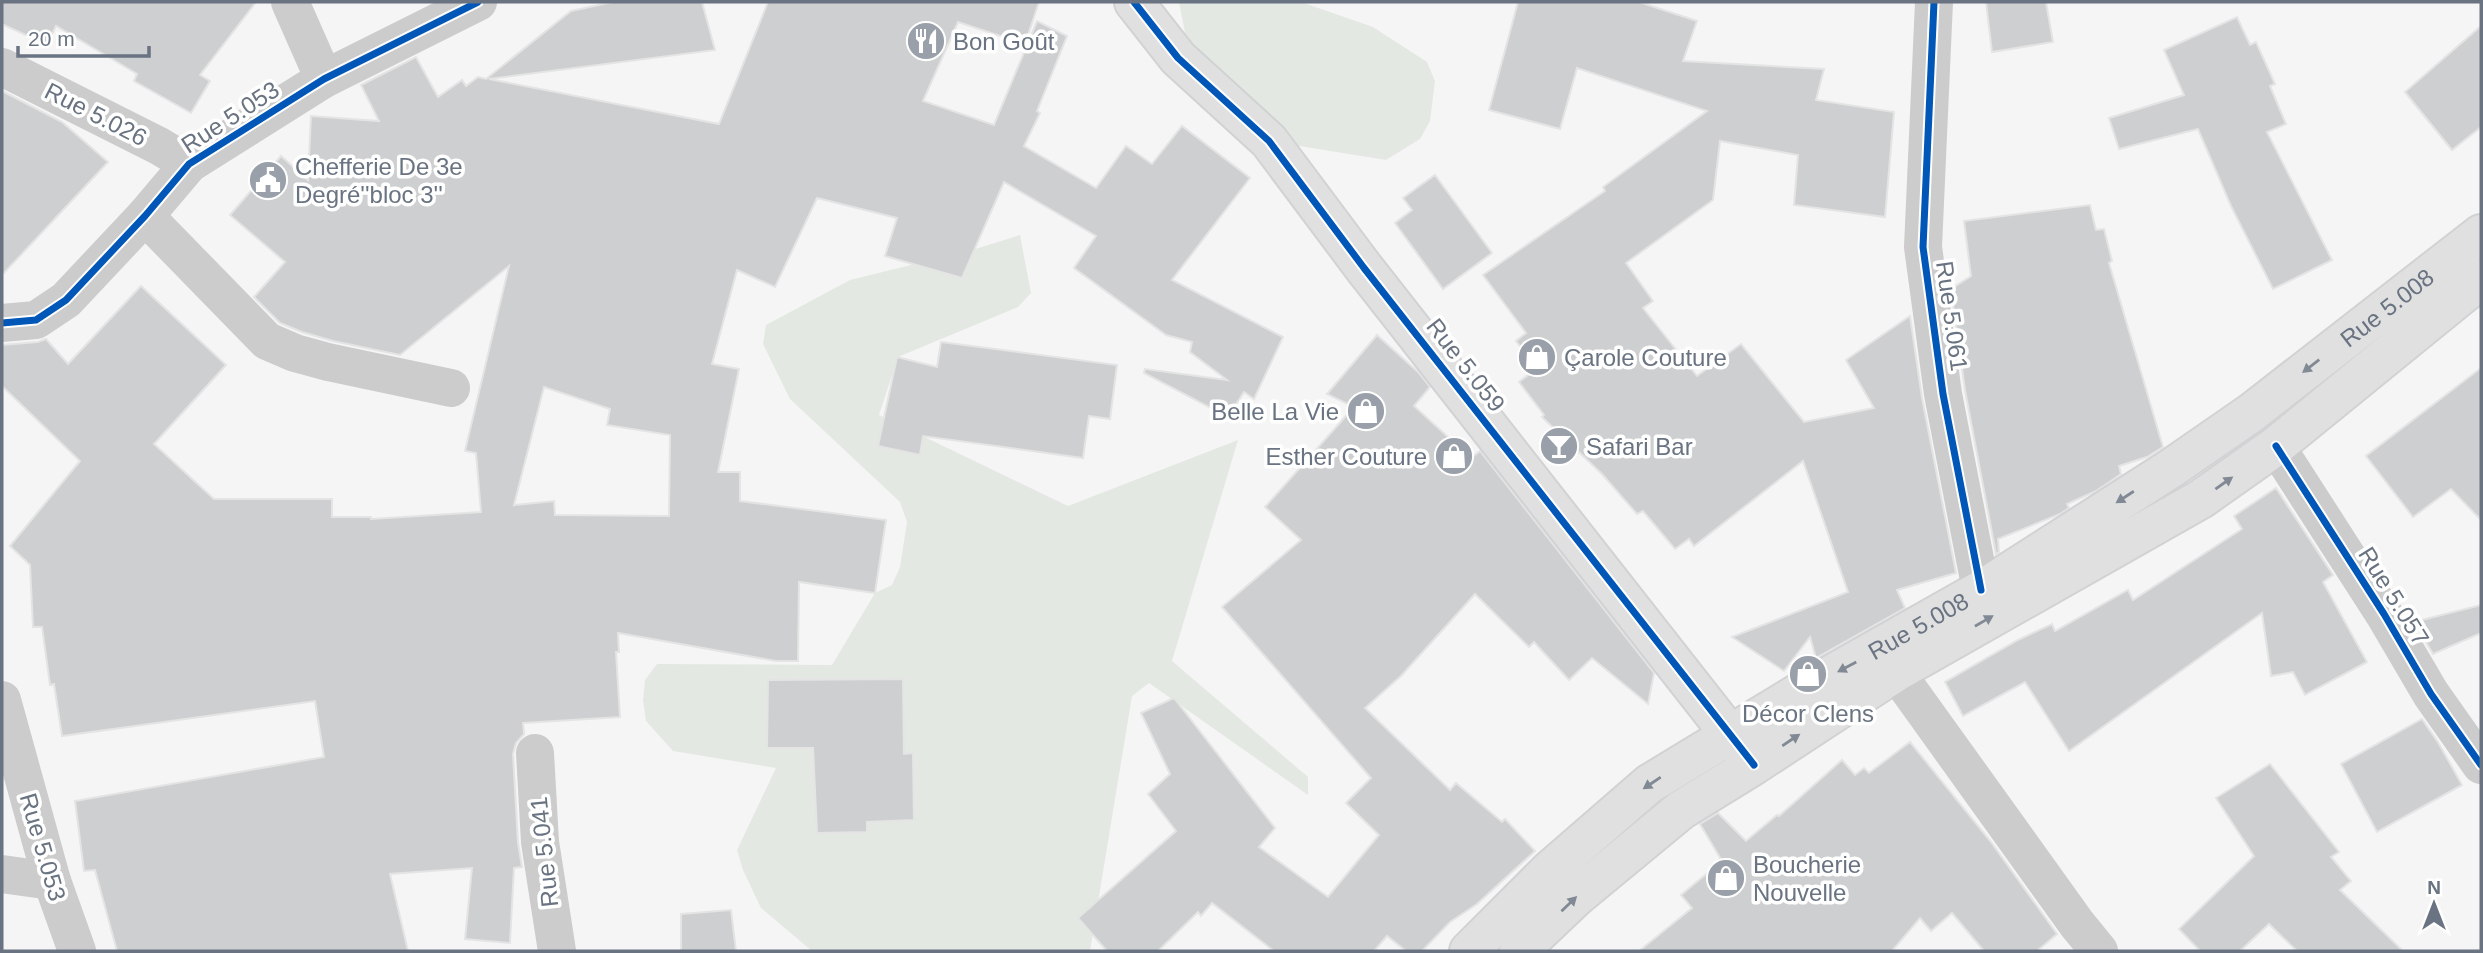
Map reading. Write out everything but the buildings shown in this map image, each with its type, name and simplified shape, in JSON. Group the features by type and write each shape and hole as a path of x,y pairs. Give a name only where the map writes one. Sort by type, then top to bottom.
{"main road":[{"name":"Rue 5.059","path":"1134,2 1178,58 1269,141 1743,750"},
{"name":"Rue 5.008","path":"1520,951 1577,896 1681,810 1797,694 1981,590 2170,469 2250,413 2481,234"},
{"name":"Rue 5.008","path":"1469,951 1550,870 1648,785 1743,750 1896,671 2201,499 2276,446 2481,278"}],"street":[{"path":"290,2 324,79"},
{"name":"Rue 5.053","path":"2,323 36,320 66,300 145,216 189,164 324,79 478,2"},
{"name":"Rue 5.061","path":"1934,2 1923,247 1943,394 1981,590"},
{"name":"Rue 5.026","path":"2,67 159,146 189,164"},
{"path":"145,216 267,341 295,353 328,362 451,388"},
{"name":"Rue 5.057","path":"2276,446 2384,614 2431,694 2481,765"},
{"path":"1896,671 2099,951"},
{"name":"Rue 5.053","path":"2,701 52,881 77,951"},
{"name":"Rue 5.041","path":"535,753 540,842 556,951"},
{"path":"2,874 52,881"}],"shaded area":[{"path":"1179,2 1301,2 1373,27 1427,62 1435,81 1430,121 1420,139 1386,160 1269,141 1212,87 1185,33"},
{"path":"1020,235 1031,293 1018,307 898,357 879,415 1068,506 1238,440 1172,661 1308,777 1308,795 1149,683 1132,696 1090,951 812,951 761,908 743,870 737,850 776,768 673,751 646,721 643,700 645,680 657,664 832,665 875,593 892,585 900,567 907,522 900,502 790,399 763,344 766,325 850,280 972,250"}],"cycle path":[{"path":"2,323 36,320 66,300 145,216 189,164 324,79 478,2"},
{"path":"1134,2 1178,58 1269,141 1364,268 1754,765"},
{"path":"1934,2 1923,247 1943,394 1981,590"},
{"path":"2276,446 2384,614 2431,694 2481,765"}],"place":[{"name":"Bon Goût","path":"926,41"},
{"name":"Chefferie De 3e Degré''bloc 3''","path":"268,180"},
{"name":"Çarole Couture","path":"1537,357"},
{"name":"Belle La Vie","path":"1366,411"},
{"name":"Safari Bar","path":"1559,446"},
{"name":"Esther Couture","path":"1454,456"},
{"name":"Décor Clens","path":"1808,674"},
{"name":"Boucherie Nouvelle","path":"1726,878"}]}
